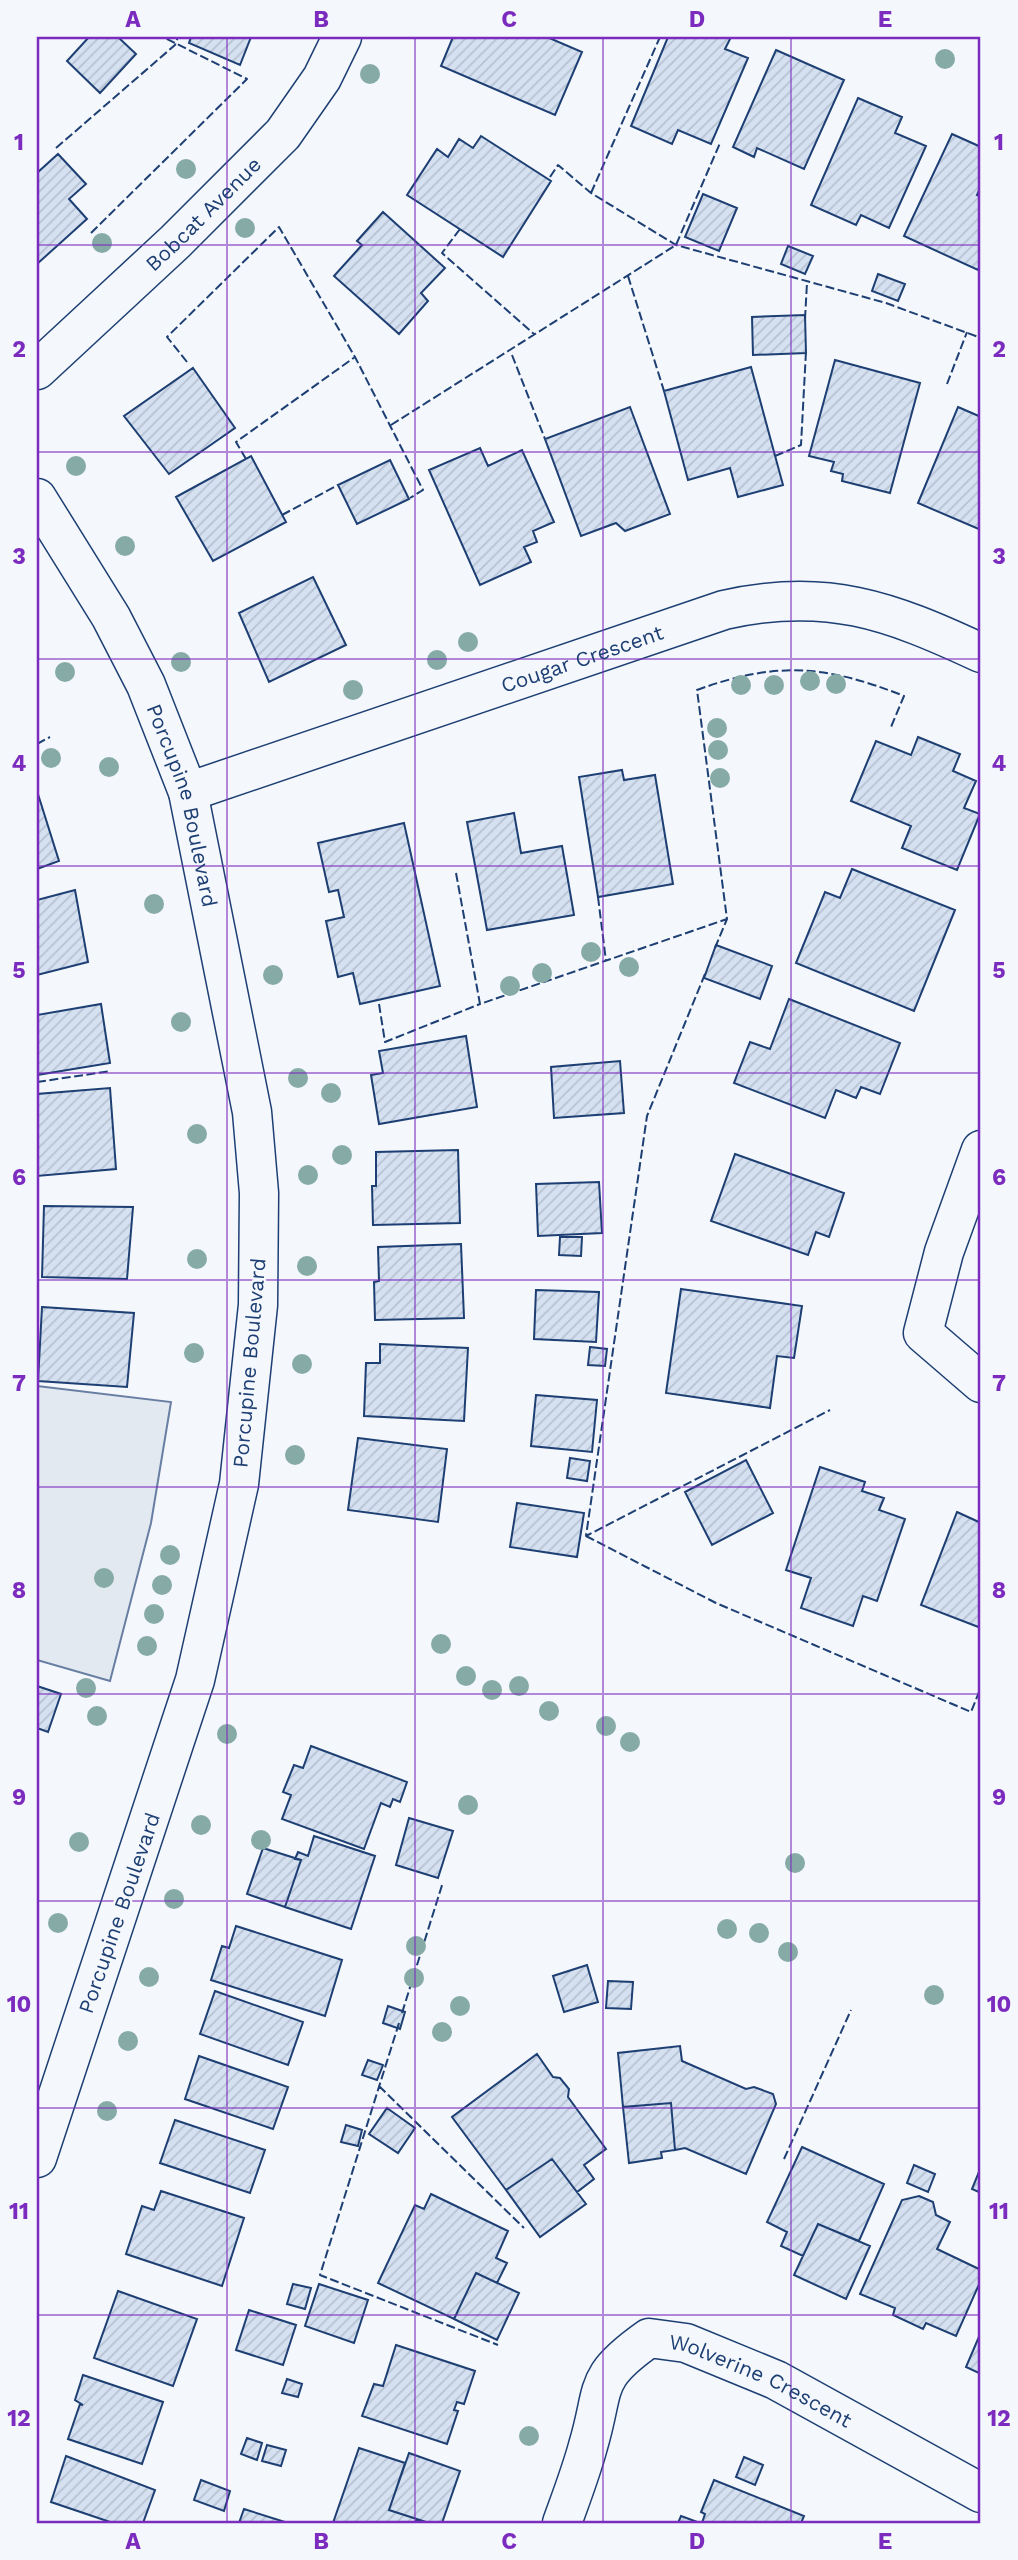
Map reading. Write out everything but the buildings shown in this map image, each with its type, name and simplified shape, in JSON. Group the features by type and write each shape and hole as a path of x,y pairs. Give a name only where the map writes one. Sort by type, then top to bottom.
{"street":[{"name":"Bobcat Avenue","path":"37,370 175,242 282,134 322,78 342,37"},
{"name":"Porcupine Boulevard","path":"37,498 111,617 146,685 188,792 252,1112 258,1193 258,1301 239,1484 195,1681 37,2158"},
{"name":"Cougar Crescent","path":"188,792 724,610 765,601 802,598 843,602 926,629 981,653"},
{"path":"981,1150 944,1252 923,1333 981,1383"},
{"name":"Wolverine Crescent","path":"562,2523 589,2444 600,2388 619,2359 649,2338 686,2343 776,2380 981,2493"}],"shaded area":[{"path":"37,1386 171,1402 151,1523 110,1681 37,1660"}],"fence":[{"path":"91,233 247,79 163,37"},
{"path":"56,148 175,45 178,37"},
{"path":"591,193 660,37"},
{"path":"391,425 676,245 720,143"},
{"path":"550,177 558,165 591,193 676,245 886,303 981,338"},
{"path":"187,362 167,337 279,227 355,357 423,490 410,498"},
{"path":"460,229 442,253 534,334"},
{"path":"628,276 664,391"},
{"path":"805,319 807,283"},
{"path":"947,384 967,332"},
{"path":"775,456 801,445 806,351"},
{"path":"512,355 545,439"},
{"path":"246,459 236,442 355,357"},
{"path":"282,515 338,485"},
{"path":"456,873 480,1004 727,919 697,690 752,674 801,670 825,673 850,678 904,696 891,727"},
{"path":"37,744 50,737"},
{"path":"598,897 606,961"},
{"path":"715,948 727,919"},
{"path":"705,974 647,1116 586,1536 830,1410"},
{"path":"379,1004 385,1042 480,1004"},
{"path":"37,1082 111,1071"},
{"path":"586,1536 716,1603 971,1712 981,1687"},
{"path":"402,2013 443,1882"},
{"path":"784,2159 851,2010"},
{"path":"399,2023 320,2275 498,2345"},
{"path":"379,2086 524,2228"}]}
